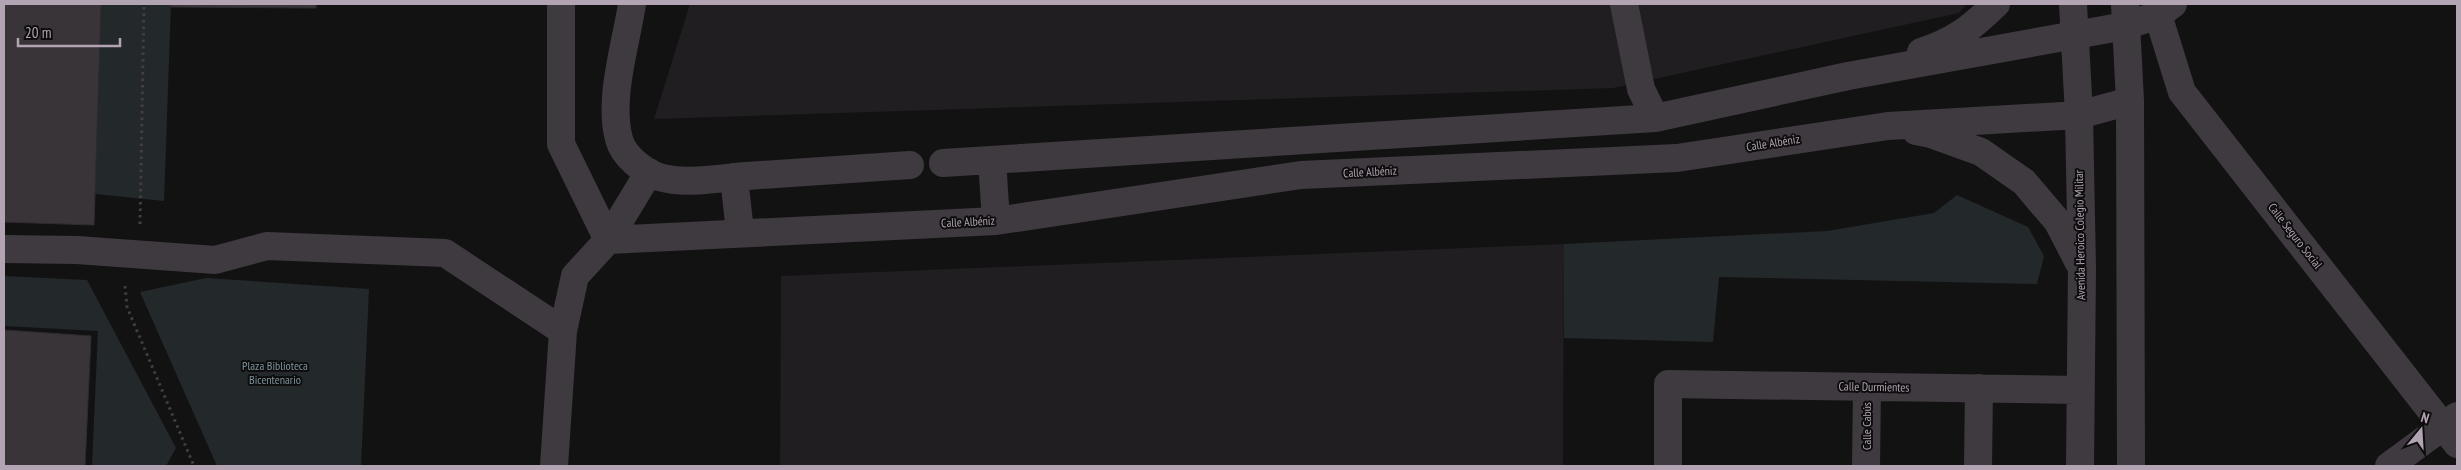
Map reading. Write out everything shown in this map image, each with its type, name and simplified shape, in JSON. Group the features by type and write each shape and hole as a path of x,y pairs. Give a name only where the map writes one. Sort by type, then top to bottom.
{"street":[{"path":"561,4 561,144 608,240"},
{"path":"632,4 616,100 615,119 619,142 631,158 649,172 662,177 684,180 708,180 910,165"},
{"path":"1624,4 1641,89 1655,118"},
{"path":"1848,76 1938,47 1969,30 1996,4"},
{"name":"Avenida Heroico Colegio Militar","path":"2073,4 2082,268 2079,390 2080,466"},
{"path":"943,163 1655,118 1848,76 2073,37 2125,15 2166,10"},
{"name":"Calle Seguro Social","path":"2166,10 2182,92 2453,429"},
{"path":"2125,15 2130,101 2131,466"},
{"name":"Calle Albéniz","path":"608,240 740,232 996,221 1301,176 1677,158 1888,126 2078,115 2130,101"},
{"path":"1888,126 1931,134 1980,152 2024,182 2058,222 2082,268"},
{"path":"992,160 996,221"},
{"path":"554,466 562,331 576,276 608,240 649,172"},
{"path":"734,177 740,232"},
{"path":"4,249 215,260 267,246 445,253 562,331"},
{"name":"Calle Durmientes","path":"1668,466 1668,384 2079,390"},
{"name":"Calle Cabús","path":"1866,466 1867,387"},
{"path":"1978,388 1978,466"},
{"path":"2389,466 2453,429"}],"path":[{"path":"144,4 140,255 127,270 124,279 127,307 194,466"}],"shaded area":[{"path":"690,4 1967,4 1959,13 1613,88 654,119"},
{"path":"1564,244 1563,466 780,466 781,276"}],"green space":[{"path":"101,4 171,4 164,201 95,194"},
{"path":"1957,195 2028,227 2044,256 2037,284 1719,277 1713,342 1564,338 1564,244 1827,231 1934,213"},
{"path":"4,276 87,280 176,448 166,466 92,466 98,331 4,326"},
{"name":"Plaza Biblioteca Bicentenario","path":"206,278 369,289 361,466 217,466 140,292"}],"building":[{"path":"4,4 101,4 94,225 4,222"},
{"path":"171,4 316,4 316,8 171,7"},
{"path":"4,330 91,336 85,466 4,466"}]}
